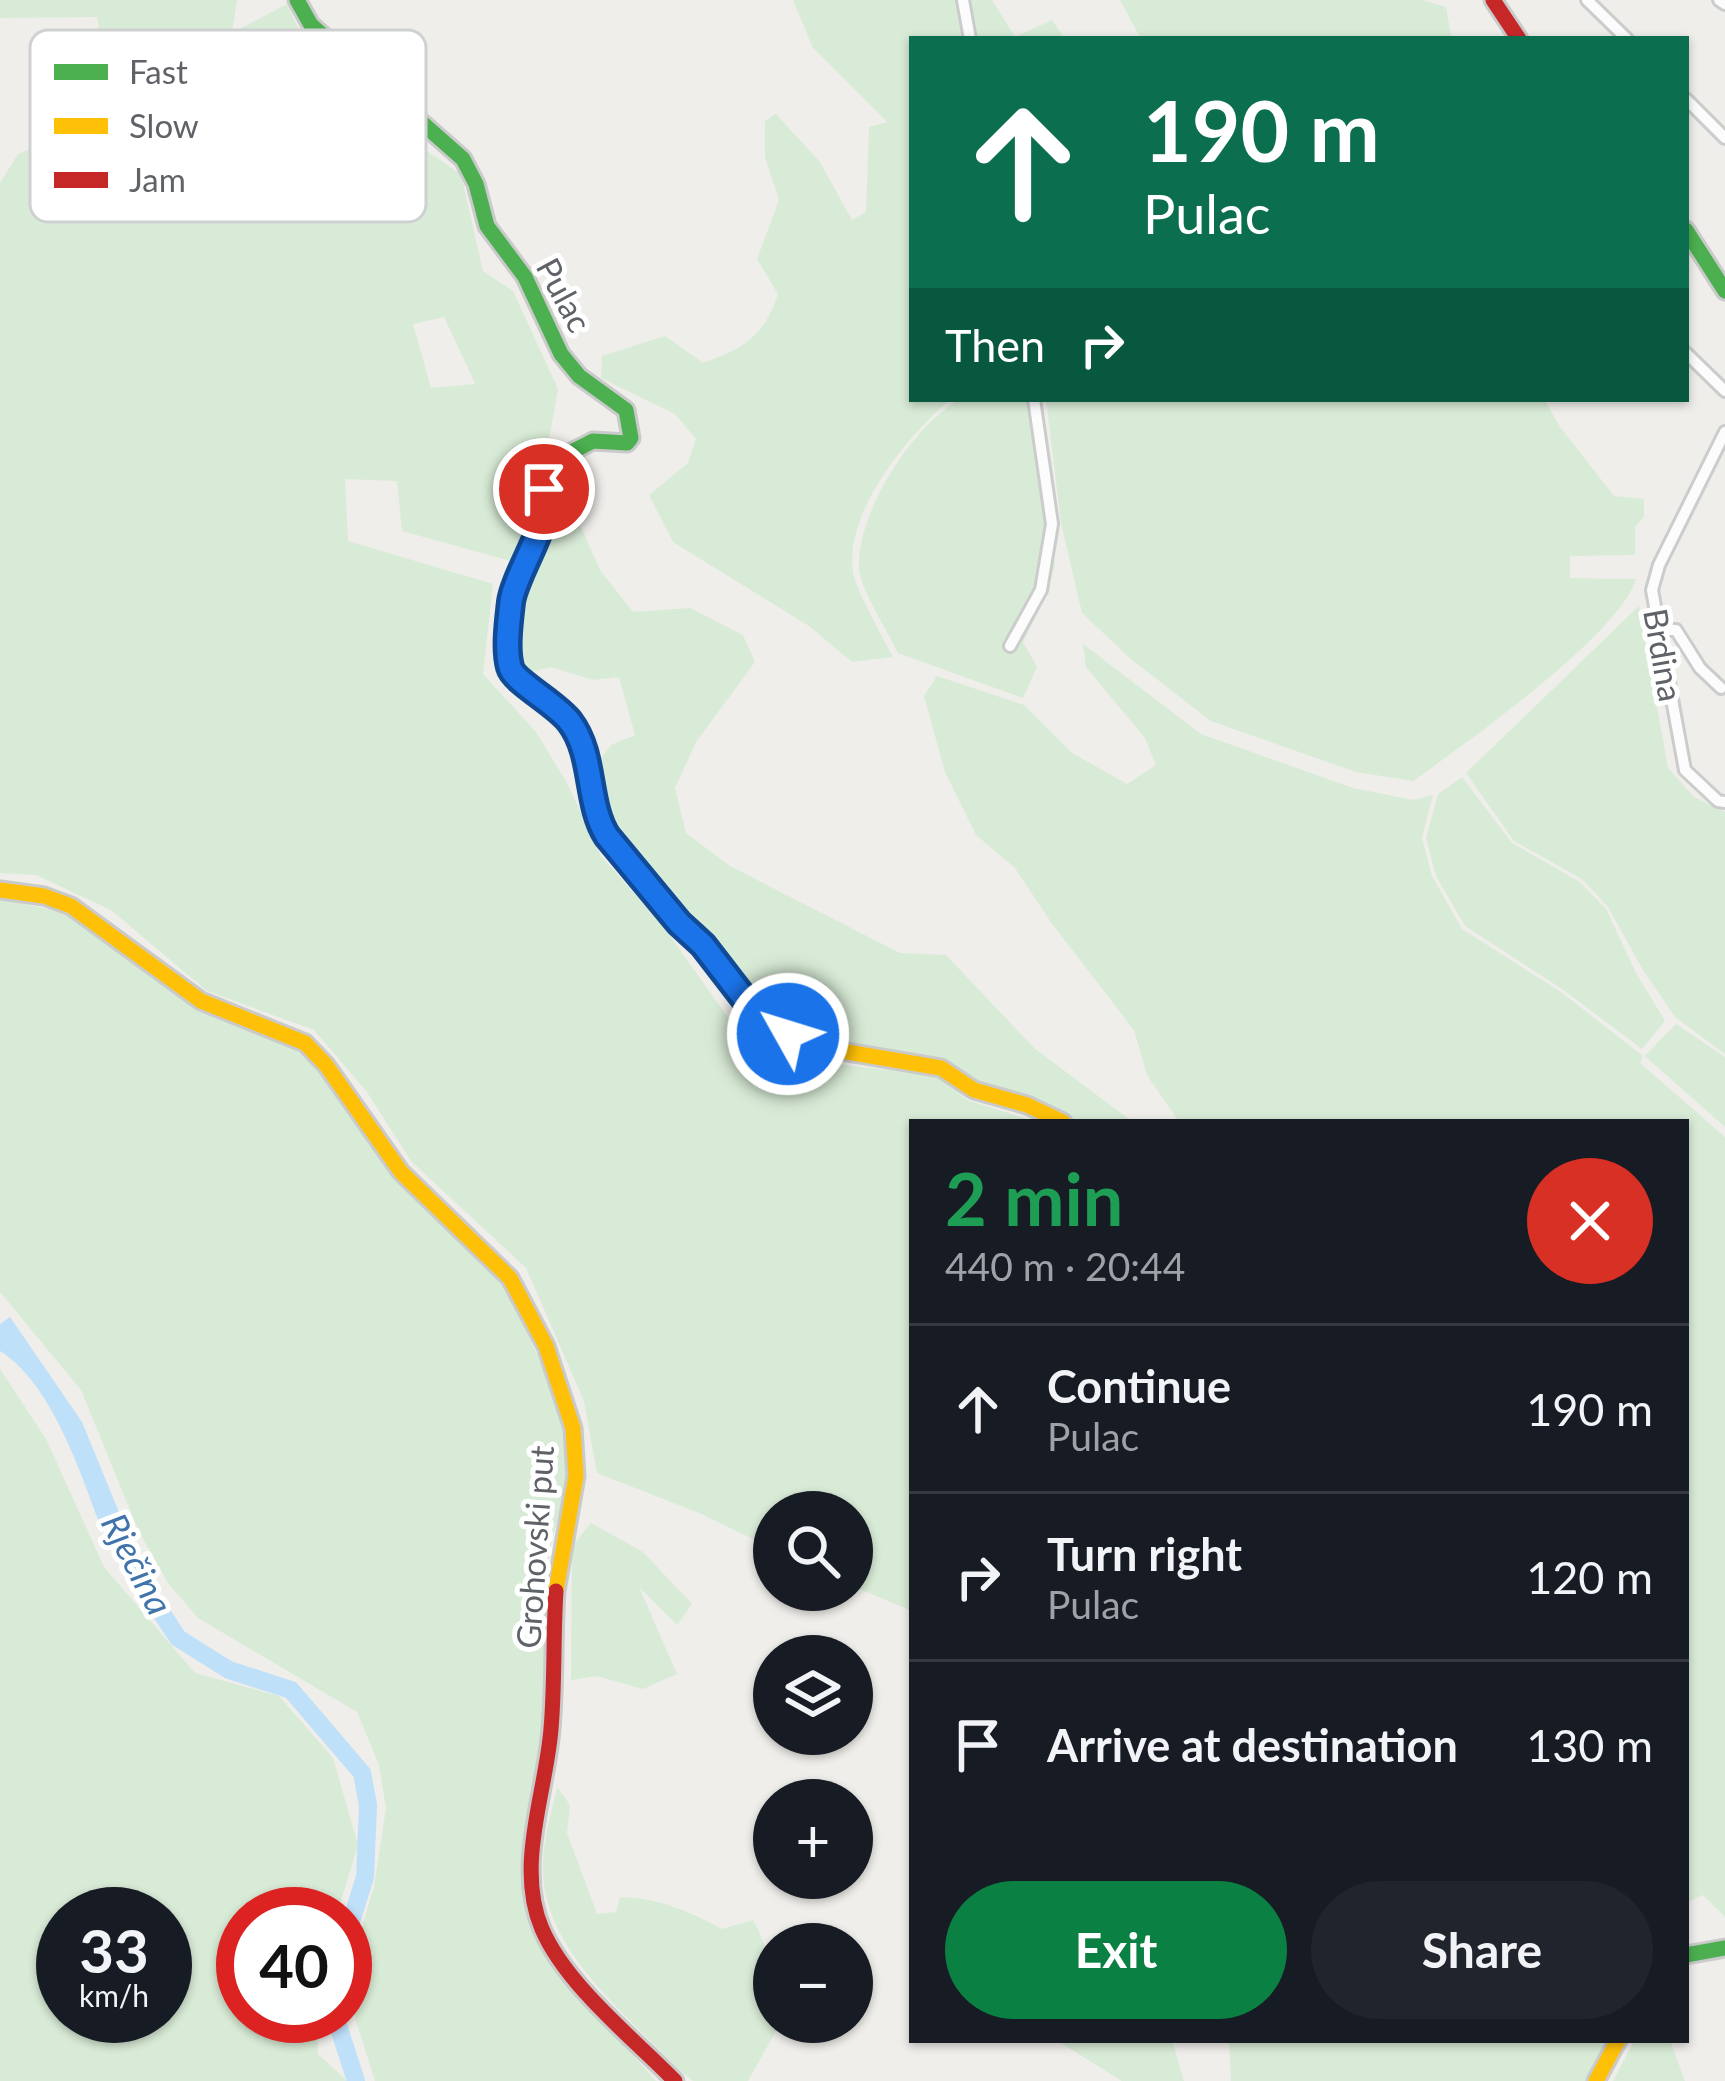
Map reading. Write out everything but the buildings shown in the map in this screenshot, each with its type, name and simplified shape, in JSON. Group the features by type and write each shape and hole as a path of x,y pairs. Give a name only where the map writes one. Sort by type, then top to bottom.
{"main road":[{"name":"Pulac","path":"297,0 317,30"},
{"path":"1493,0 1517,36"},
{"name":"Pulac","path":"426,126 463,159 479,183 491,235 527,280 561,355 588,385 617,398 629,414 631,438 627,443 593,441 585,450 529,471 526,483 544,489 548,506 512,599 508,659 513,675 545,696 577,732 598,823 750,1006 788,1034 820,1048 941,1068 974,1090 1057,1119"},
{"path":"1689,235 1725,291"},
{"name":"Grohovski put","path":"0,890 44,896 71,906 201,1001 305,1043 326,1065 401,1172 510,1278 523,1299 571,1412 578,1471 560,1542 554,1619 555,1715 535,1844 533,1896 542,1929 562,1961 672,2080"},
{"path":"1689,1954 1725,1948"},
{"path":"1596,2081 1616,2043"}],"street":[{"path":"963,0 969,36"},
{"path":"1587,0 1624,36"},
{"path":"1689,102 1725,138"},
{"path":"1689,356 1725,391"},
{"path":"1010,646 1041,590 1052,524 1034,402"},
{"name":"Brdina","path":"1725,431 1659,565 1652,590 1684,770 1718,802 1725,802"},
{"path":"1658,630 1676,630 1700,668 1721,688"}],"green space":[{"path":"0,0 237,0 232,30 99,30 97,17 0,18"},
{"path":"793,0 959,0 965,36 909,36 909,402 948,402 882,476 858,525 853,549 855,580 893,657 852,662 809,626 673,542 649,495 688,463 696,439 675,414 601,378 602,356 665,336 703,363 741,346 766,321 778,294 757,259 779,200 765,157 765,121 776,114 820,162 852,220 866,212 869,127 887,122 813,48"},
{"path":"971,0 992,0 1014,36 977,36"},
{"path":"1120,0 1422,0 1446,7 1451,36 1139,36"},
{"path":"287,4 300,30 238,30"},
{"path":"1052,20 1063,36 1017,36"},
{"path":"30,149 30,222 426,222 426,150 461,174 483,271 513,291 558,389 549,440 518,457 498,481 532,503 511,561 402,531 397,481 345,479 348,541 493,584 483,674 536,732 567,783 601,856 663,926 734,1026 797,1060 937,1075 967,1100 1027,1119 909,1119 909,1610 873,1595 873,1491 753,1491 753,1539 597,1473 584,1401 526,1268 411,1161 367,1092 314,1030 207,991 111,910 36,875 0,873 0,183 18,154","holes":["444,317 475,384 431,388 413,324"]},
{"path":"956,402 1027,402 1055,565 1023,642 1037,667 1023,698 898,653 861,578 861,547 877,498 906,450"},
{"path":"1046,402 1546,402 1614,496 1644,499 1644,517 1635,527 1635,555 1570,556 1570,578 1636,579 1624,602 1572,658 1413,781 1356,772 1211,721 1132,660 1082,613 1061,523"},
{"path":"564,503 581,527 600,570 633,612 690,608 743,635 755,662 696,742 675,788 686,833 730,866 900,953 946,955 1034,1048 1129,1119 1069,1119 981,1084 943,1063 821,1041 789,1029 762,1011 606,826 594,768 611,745 635,735 619,677 593,680 551,667 521,674 515,654 517,611 555,510"},
{"path":"1639,606 1668,768 1694,797 1725,812 1725,1054 1675,1017 1608,907 1582,879 1514,841 1466,773"},
{"path":"1083,644 1201,734 1353,788 1413,800 1433,795 1422,838 1432,876 1462,929 1561,992 1643,1056 1640,1063 1725,1137 1725,1917 1703,1895 1689,1902 1689,1119 1177,1119 1147,1075 1134,1030 1015,868 976,835 945,772 924,696 937,676 1024,705 1072,753 1127,784 1156,765 1145,738 1086,667"},
{"path":"1462,777 1512,843 1580,882 1606,909 1665,1021 1642,1049 1562,989 1465,926 1436,876 1426,838 1438,794"},
{"path":"0,899 67,913 197,1011 291,1046 315,1067 395,1178 505,1283 564,1415 570,1479 546,1579 550,1673 527,1899 534,1933 554,1966 656,2081 375,2081 363,2043 372,2043 372,1894 386,1808 379,1765 357,1712 198,1618 168,1583 139,1532 81,1390 0,1292"},
{"path":"1676,1024 1725,1057 1725,1127 1645,1056"},
{"path":"0,1369 46,1439 104,1567 195,1673 279,1696 333,1758 358,1845 345,1887 216,1887 216,2043 318,2043 318,2054 347,2081 0,2081"},
{"path":"591,1523 643,1552 692,1604 677,1625 639,1587 677,1674 643,1689 597,1676 571,1680 572,1546"},
{"path":"557,1787 570,1805 567,1833 597,1914 616,1912 620,1897 673,1907 722,1929 753,1920 753,2043 769,2043 748,2081 693,2081 588,1975 554,1921 545,1892 547,1833"},
{"path":"1061,2043 1173,2043 1184,2081 1122,2081"},
{"path":"1229,2043 1609,2043 1588,2081 1231,2081"},
{"path":"1633,2043 1671,2043 1685,2081 1613,2081"}],"water":[{"path":"10,1317 82,1422 128,1534 108,1546 53,1413 20,1367 0,1351 0,1324"}],"waterway":[{"name":"Rječina","path":"112,1521 135,1573 178,1638 229,1670 291,1690 362,1773 368,1805 362,1887"},
{"name":"Rječina","path":"344,2043 356,2081"}],"traffic: fast":[{"path":"297,0 317,30"},
{"path":"426,126 463,159 476,184 487,226 525,277 561,354 579,376 626,410 631,438 627,443 593,441 528,474"},
{"path":"1689,235 1725,291"},
{"path":"1689,1954 1725,1948"}],"traffic: slow":[{"path":"0,890 44,896 71,906 201,1001 305,1043 326,1065 401,1172 510,1278 546,1346 573,1428 576,1476 556,1591"},
{"path":"818,1047 941,1068 974,1090 1057,1119"},
{"path":"1596,2081 1616,2043"}],"traffic: jam":[{"path":"1493,0 1517,36"},
{"path":"528,474 530,486 544,489 549,497 514,588 508,659 513,675 545,696 577,732 598,823 607,836 750,1006 818,1047"},
{"path":"556,1591 551,1729 532,1855 534,1905 542,1929 567,1970 675,2081"}],"route":[{"path":"544,489 548,506 512,599 508,659 513,675 545,696 577,732 598,823 607,836 750,1006 788,1034"}]}
